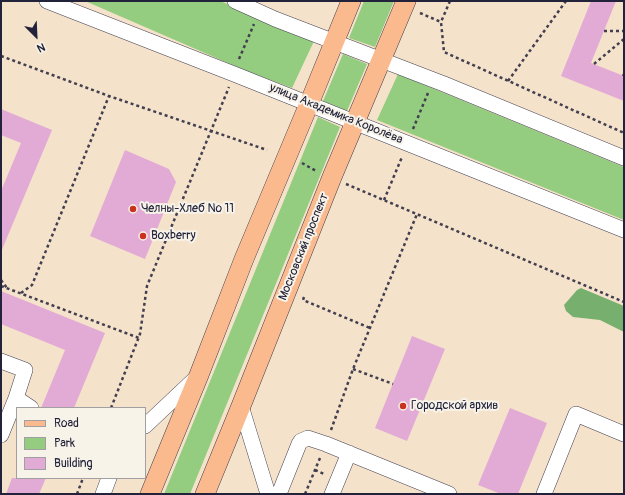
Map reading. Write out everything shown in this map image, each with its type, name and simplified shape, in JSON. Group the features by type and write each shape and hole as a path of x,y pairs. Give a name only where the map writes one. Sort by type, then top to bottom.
{"main road":[{"path":"150,494 199,375 244,259 310,104 351,1"},
{"name":"Московский проспект","path":"204,494 381,60 411,6"}],"street":[{"name":"улица Академика Королёва","path":"47,1 356,122 624,230"},
{"path":"235,1 275,19 444,84 624,158"},
{"path":"1,361 25,370 16,398 1,435"},
{"path":"146,425 199,375"},
{"path":"16,398 30,407"},
{"path":"241,406 268,494"},
{"path":"544,494 576,414 624,434"},
{"path":"278,494 301,441 308,438 445,488"},
{"path":"332,494 348,453"},
{"path":"103,494 109,479"}],"path":[{"path":"450,1 441,22 444,52 624,133"},
{"path":"508,82 566,1"},
{"path":"411,6 441,22"},
{"path":"239,59 257,18"},
{"path":"604,31 624,31"},
{"path":"594,64 624,39"},
{"path":"1,56 109,96 267,150"},
{"path":"111,407 139,338 147,286 229,86"},
{"path":"413,129 430,87"},
{"path":"21,293 32,285 109,96"},
{"path":"384,200 403,154"},
{"path":"300,162 317,171"},
{"path":"343,191 346,184 624,302"},
{"path":"305,494 326,444 353,369 417,214"},
{"path":"1,280 7,288"},
{"path":"1,286 139,338"},
{"path":"305,293 303,300 370,328"},
{"path":"353,369 393,384"},
{"path":"77,494 83,479"}],"green space":[{"path":"85,1 220,1 315,39 292,88 244,70"},
{"path":"364,1 394,1 375,47 349,38"},
{"path":"343,54 367,64 347,111 323,101"},
{"path":"398,74 624,167 624,220 377,120"},
{"path":"318,117 340,127 190,494 164,494"},
{"path":"581,288 624,306 624,332 600,320 573,317 566,311 564,305 577,290"}],"building":[{"path":"591,1 616,1 591,63 624,76 624,101 561,76"},
{"path":"1,109 52,130 1,252 1,191 21,143 1,135"},
{"name":"Челны-Хлеб № 11","path":"125,150 169,169 176,182 145,259 90,236"},
{"path":"1,291 105,333 74,407 41,407 65,350 1,324"},
{"name":"Городской архив","path":"412,336 445,349 407,441 375,428"},
{"path":"510,408 547,423 518,494 501,494 478,485"},
{"path":"12,478 46,479 39,494 6,494"}],"place":[{"name":"Челны-Хлеб № 11","path":"133,209"},
{"name":"Boxberry","path":"143,236"},
{"name":"Городской архив","path":"403,406"}]}
